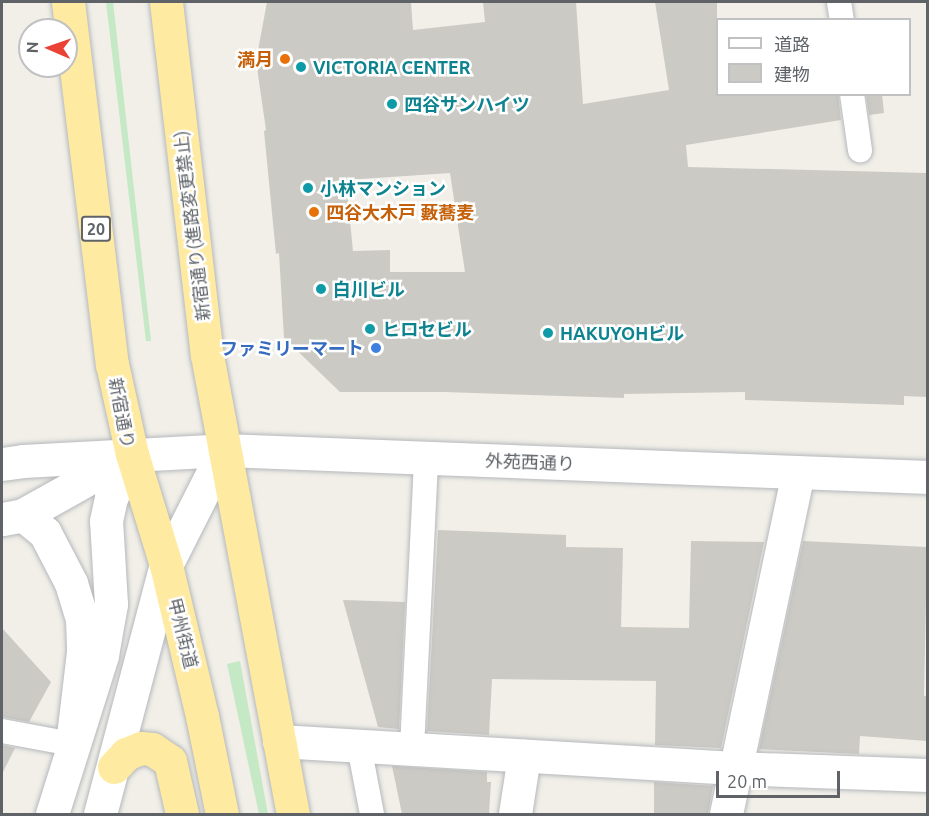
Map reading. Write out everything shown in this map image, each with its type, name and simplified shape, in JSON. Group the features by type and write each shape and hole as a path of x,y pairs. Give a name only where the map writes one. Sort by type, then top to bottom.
{"highway":[{"name":"新宿通り","path":"68,2 112,364 132,454"},
{"name":"新宿通り(進路変更禁止)","path":"166,2 207,355 224,450"},
{"path":"224,450 293,814"},
{"name":"甲州街道","path":"132,454 166,565 202,716 222,814"},
{"path":"114,767 126,754 141,748 152,749 170,761 182,814"}],"street":[{"name":"外苑西通り","path":"2,464 224,450 927,477"},
{"path":"100,814 166,565 224,450"},
{"name":"外苑西通り","path":"12,517 132,454"},
{"name":"新宿通り","path":"52,814 72,744 102,655 111,604 106,521 111,498 132,454"},
{"path":"726,814 798,472"},
{"path":"12,517 45,533 71,583 82,618 83,652 72,744"},
{"path":"279,741 734,768 927,775"},
{"path":"515,814 524,756"}],"lane":[{"path":"839,2 842,18"},
{"path":"852,96 860,150"},
{"path":"412,748 426,458"},
{"path":"2,731 72,744"},
{"path":"359,746 372,814"}],"green space":[{"path":"106,2 113,2 151,341 146,341"},
{"path":"240,661 268,814 259,814 227,664"}],"building":[{"path":"267,2 411,2 413,30 485,22 483,2 576,2 583,104 669,90 655,2 717,2 716,96 838,96 841,120 686,145 688,167 927,173 927,397 904,396 904,405 745,400 745,392 624,394 624,398 444,392 340,392 284,338 279,253 276,254 264,131 266,130 256,61","holes":["450,173 465,272 390,272 390,250 353,251 346,180"]},
{"path":"866,96 882,96 884,113 869,115"},
{"path":"438,530 566,535 566,547 623,548 621,627 689,628 691,541 764,542 721,748 655,745 656,681 492,679 489,735 427,731"},
{"path":"803,541 927,547 924,696 927,696 927,741 860,736 859,754 759,749"},
{"path":"343,600 405,602 399,729 378,727"},
{"path":"2,628 51,682 29,722 2,717"},
{"path":"2,745 15,748 2,774"},
{"path":"392,766 487,772 487,782 491,782 489,814 402,814"},
{"path":"654,782 713,786 708,814 654,814"}],"place":[{"name":"満月","path":"285,59"},
{"name":"VICTORIA CENTER","path":"301,67"},
{"name":"四谷サンハイツ","path":"392,104"},
{"name":"小林マンション","path":"308,188"},
{"name":"四谷大木戸 藪蕎麦","path":"314,212"},
{"name":"白川ビル","path":"321,289"},
{"name":"ヒロセビル","path":"370,329"},
{"name":"HAKUYOHビル","path":"548,333"},
{"name":"ファミリーマート","path":"376,348"}]}
